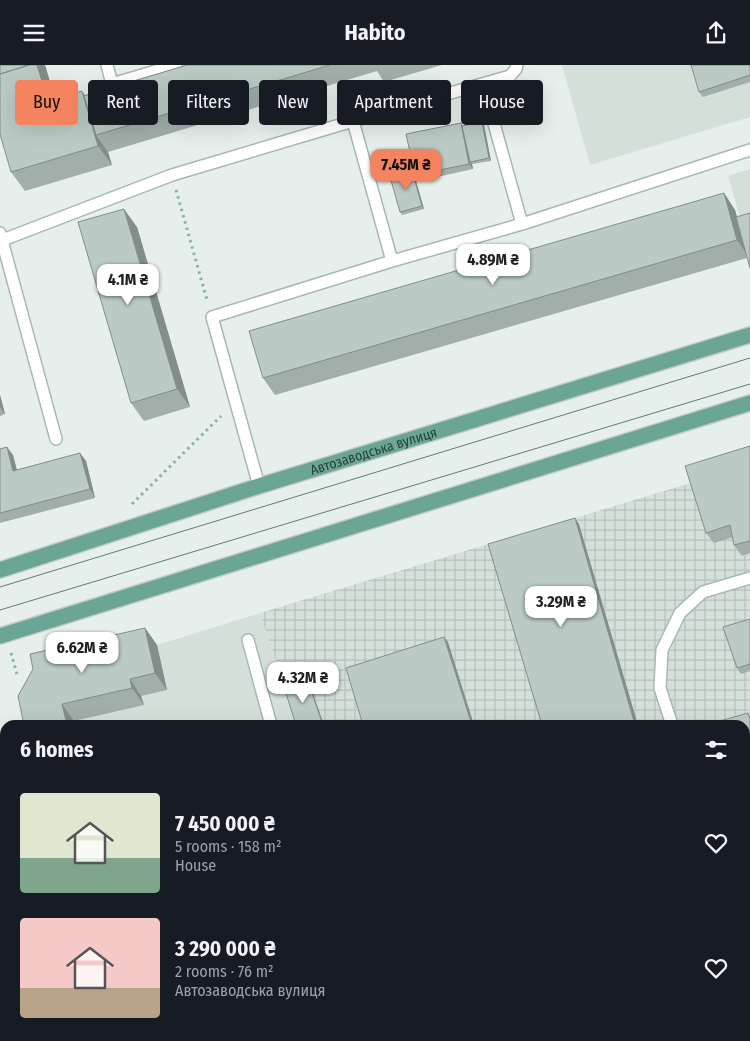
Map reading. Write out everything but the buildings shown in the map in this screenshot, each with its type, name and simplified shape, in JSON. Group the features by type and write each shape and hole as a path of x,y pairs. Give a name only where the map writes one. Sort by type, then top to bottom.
{"main road":[{"name":"Автозаводська вулиця","path":"0,570 259,486 750,335"},
{"path":"0,636 750,403"}],"lane":[{"path":"107,65 112,84 176,65"},
{"path":"496,80 510,76 517,65"},
{"path":"56,439 1,238 172,175 340,125"},
{"path":"354,125 392,261"},
{"path":"495,125 522,223"},
{"path":"259,486 212,317 522,223 750,150"},
{"path":"670,720 660,688 662,650 680,613 703,592 750,578"},
{"path":"248,640 270,720"}],"path":[{"path":"172,175 212,317"},
{"path":"132,504 235,402"}],"shaded area":[{"path":"562,65 750,65 750,117 590,165"},
{"path":"750,169 750,252 728,176"},
{"path":"750,459 750,720 295,720 260,613 694,482"},
{"path":"260,613 295,720 40,720 157,645"}],"tram line":[{"path":"0,587 750,358"},
{"path":"0,610 750,384"}]}
